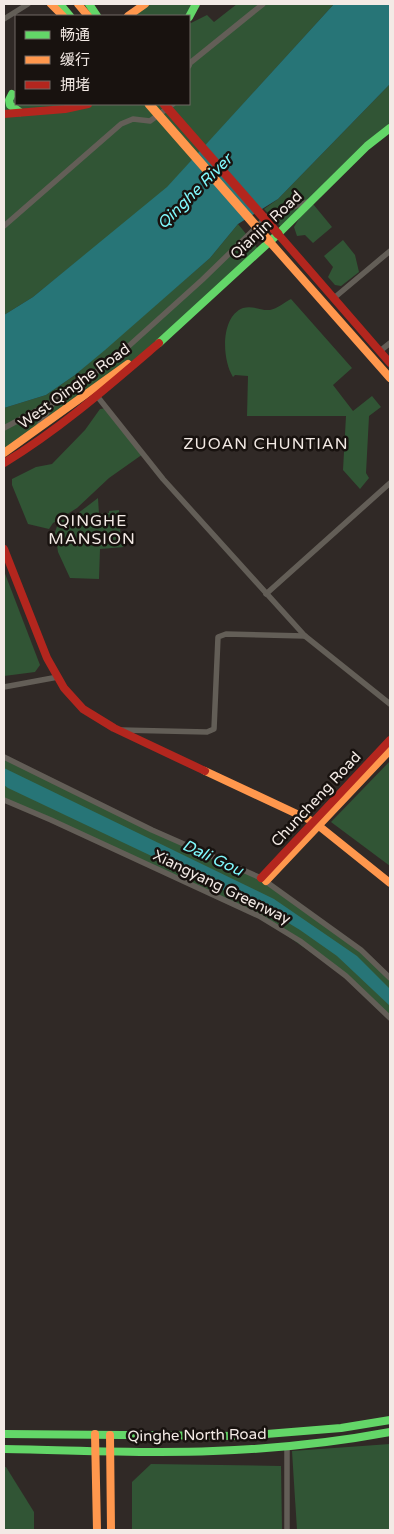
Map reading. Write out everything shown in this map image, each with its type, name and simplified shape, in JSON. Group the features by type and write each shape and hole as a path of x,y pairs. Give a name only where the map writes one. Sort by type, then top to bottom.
{"main road":[{"path":"52,4 62,15"},
{"path":"60,4 69,15"},
{"path":"78,4 87,15"},
{"path":"89,4 96,15"},
{"path":"129,15 144,4"},
{"path":"190,15 196,4"},
{"path":"4,101 14,92"},
{"path":"14,92 9,99 9,104 12,109 20,112"},
{"path":"4,114 65,109 83,105"},
{"path":"150,105 390,378"},
{"path":"165,105 390,363"},
{"name":"Qianjin Road","path":"161,342 278,234 367,146 390,128"},
{"path":"4,463 97,396 161,342"},
{"name":"West Qinghe Road","path":"4,453 90,390 161,342"},
{"path":"4,548 47,658 64,688 83,708 117,730 316,824 390,883"},
{"name":"Chuncheng Road","path":"264,880 390,740"},
{"name":"Chuncheng Road","path":"316,824 390,750"},
{"name":"Qinghe North Road","path":"4,1434 242,1436 341,1428 390,1420"},
{"name":"Qinghe North Road","path":"4,1449 185,1452 243,1450 345,1440 390,1432"},
{"path":"95,1434 96,1530"},
{"path":"110,1434 111,1530"}],"street":[{"path":"4,19 28,4"},
{"path":"190,63 263,4"},
{"path":"4,226 121,124 133,119 150,121 172,105"},
{"path":"4,428 66,395 121,353 202,280 268,216 312,200"},
{"path":"334,298 390,251"},
{"path":"380,351 390,343"},
{"path":"97,396 163,479 305,636 390,704"},
{"path":"36,431 54,402"},
{"path":"266,594 390,483"},
{"path":"117,730 207,732 214,729 218,637 226,634 305,636"},
{"path":"4,687 58,677"},
{"name":"Xiangyang Greenway","path":"4,757 152,830 264,880 361,950 390,978"},
{"name":"Xiangyang Greenway","path":"4,800 259,916 300,941 346,976 390,1018"},
{"path":"287,1446 287,1530"}],"green space":[{"path":"145,4 196,4 190,15 129,15"},
{"path":"237,4 334,4 164,191 33,297 4,315 4,101 15,91 15,105 190,105 190,24 207,15 214,22"},
{"path":"390,84 390,128 283,229 264,209 278,199"},
{"path":"313,204 332,227 313,243 305,235 297,236 294,227 300,217"},
{"path":"238,224 259,250 161,341 4,453 4,408 46,395 75,375 210,258"},
{"path":"343,240 355,255 359,272 341,286 335,285 328,277 333,267 324,256"},
{"path":"291,299 352,368 333,385 353,411 372,396 381,407 369,416 366,473 369,478 360,489 343,470 346,416 247,416 248,376 235,375 233,377 229,370 225,339 230,320 236,313 247,307 273,309"},
{"path":"107,408 143,454 109,478 77,508 53,523 49,529 28,524 12,485 12,479 36,467 52,464 85,430 100,409"},
{"path":"98,498 99,514 119,510 121,541 124,547 100,549 99,579 70,578 58,552 55,532 59,521 73,517"},
{"path":"4,571 40,665 35,672 4,676"},
{"path":"4,757 152,830 261,878 361,950 390,978 390,1018 346,977 259,916 4,800"},
{"path":"390,761 390,866 331,822"},
{"path":"390,1444 390,1530 297,1530 292,1451"},
{"path":"151,1464 281,1466 282,1530 132,1530 132,1482"},
{"path":"4,1467 6,1467 34,1512 34,1530 4,1530"}],"water":[{"name":"Qinghe River","path":"334,4 390,4 390,84 278,199 238,224 210,258 105,350 75,375 46,395 4,408 4,315 33,297 167,187"},
{"path":"4,768 274,899 357,956 390,989 390,1006 337,956 300,930 272,913 8,788 4,785"}],"traffic: fast":[{"path":"60,4 69,15"},
{"path":"89,4 96,15"},
{"path":"190,15 196,4"},
{"path":"12,94 9,100 10,105 20,112"},
{"path":"159,343 278,234 367,146 390,128"},
{"path":"4,1434 241,1436 341,1428 390,1420"},
{"path":"4,1449 108,1452 235,1450 324,1442 390,1432"}],"traffic: slow":[{"path":"51,4 62,15"},
{"path":"78,4 87,15"},
{"path":"129,15 145,4"},
{"path":"150,105 269,241"},
{"path":"269,241 390,378"},
{"path":"4,453 128,364"},
{"path":"266,881 390,750"},
{"path":"205,771 314,822 390,883"},
{"path":"95,1434 97,1530"},
{"path":"110,1435 111,1530"}],"traffic: jam":[{"path":"4,114 65,109 83,105"},
{"path":"165,105 278,234"},
{"path":"278,234 390,363"},
{"path":"4,463 65,421 159,343"},
{"path":"4,549 47,658 64,688 83,709 114,728 205,771"},
{"path":"261,878 390,740"}],"district":[{"name":"ZUOAN CHUNTIAN","path":"266,443"},
{"name":"QINGHE MANSION","path":"92,529"}],"water label":[{"name":"Dali Gou","path":"213,857"}]}
